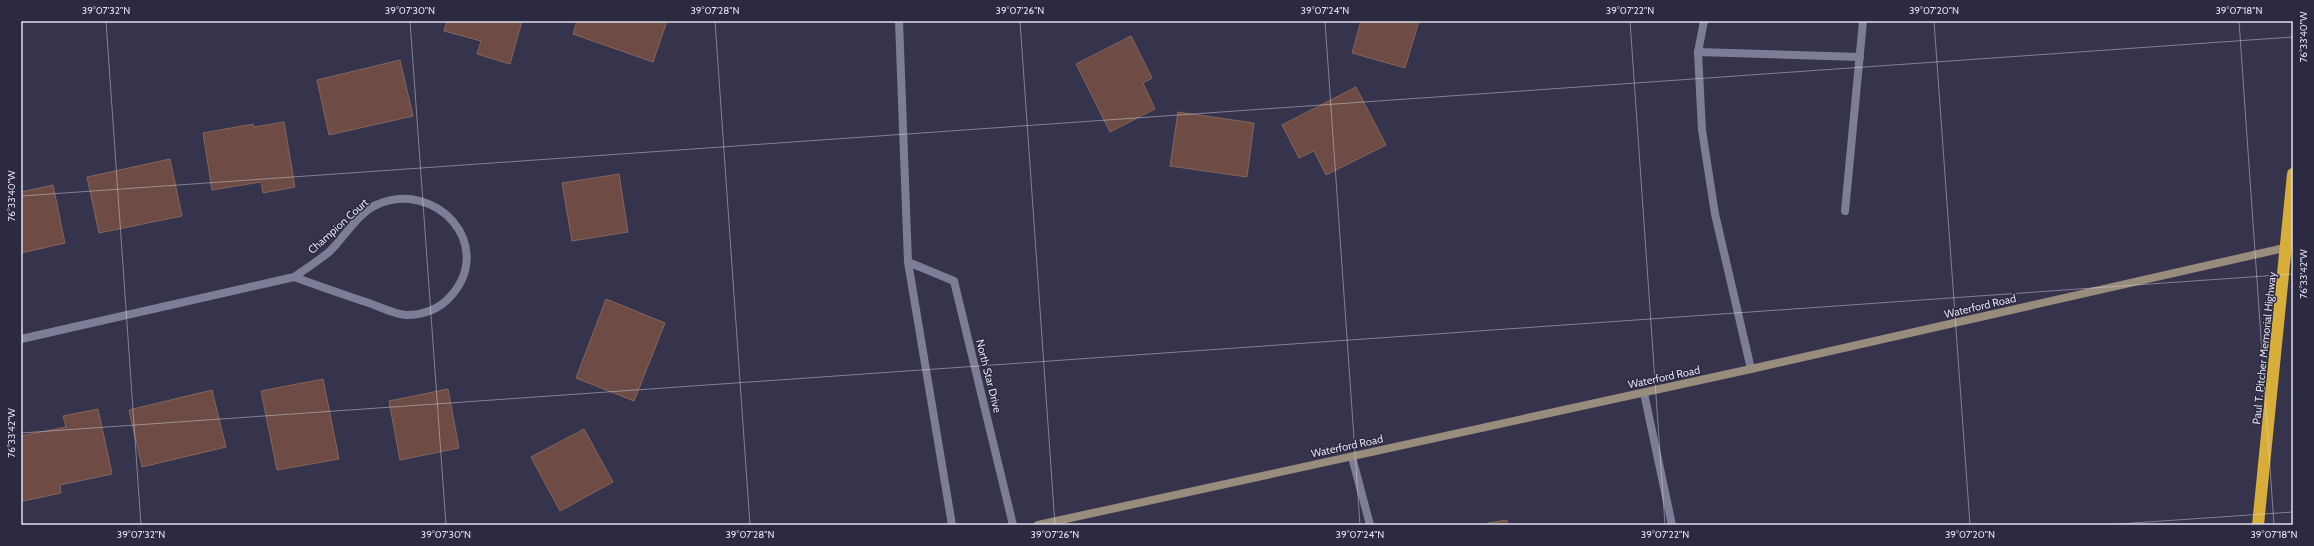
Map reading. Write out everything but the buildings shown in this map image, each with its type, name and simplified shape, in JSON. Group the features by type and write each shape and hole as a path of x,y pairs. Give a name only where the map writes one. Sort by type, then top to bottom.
{"highway":[{"name":"Paul T. Pitcher Memorial Highway","path":"2258,525 2293,174"}],"main road":[{"name":"Waterford Road","path":"1038,525 1751,369 2293,246"}],"street":[{"path":"899,21 908,262 952,525"},
{"path":"1704,21 1698,52 1702,130 1715,214 1751,369"},
{"path":"1845,211 1863,21"},
{"path":"1698,52 1860,57"},
{"name":"Champion Court","path":"21,339 294,277 329,252 375,206 398,199 418,200 436,206 454,221 463,239 467,262 459,287 445,302 430,312 405,315 294,277"},
{"name":"North Star Drive","path":"908,262 954,281 1013,525"},
{"path":"1644,392 1672,525"},
{"path":"1352,457 1370,525"}]}
